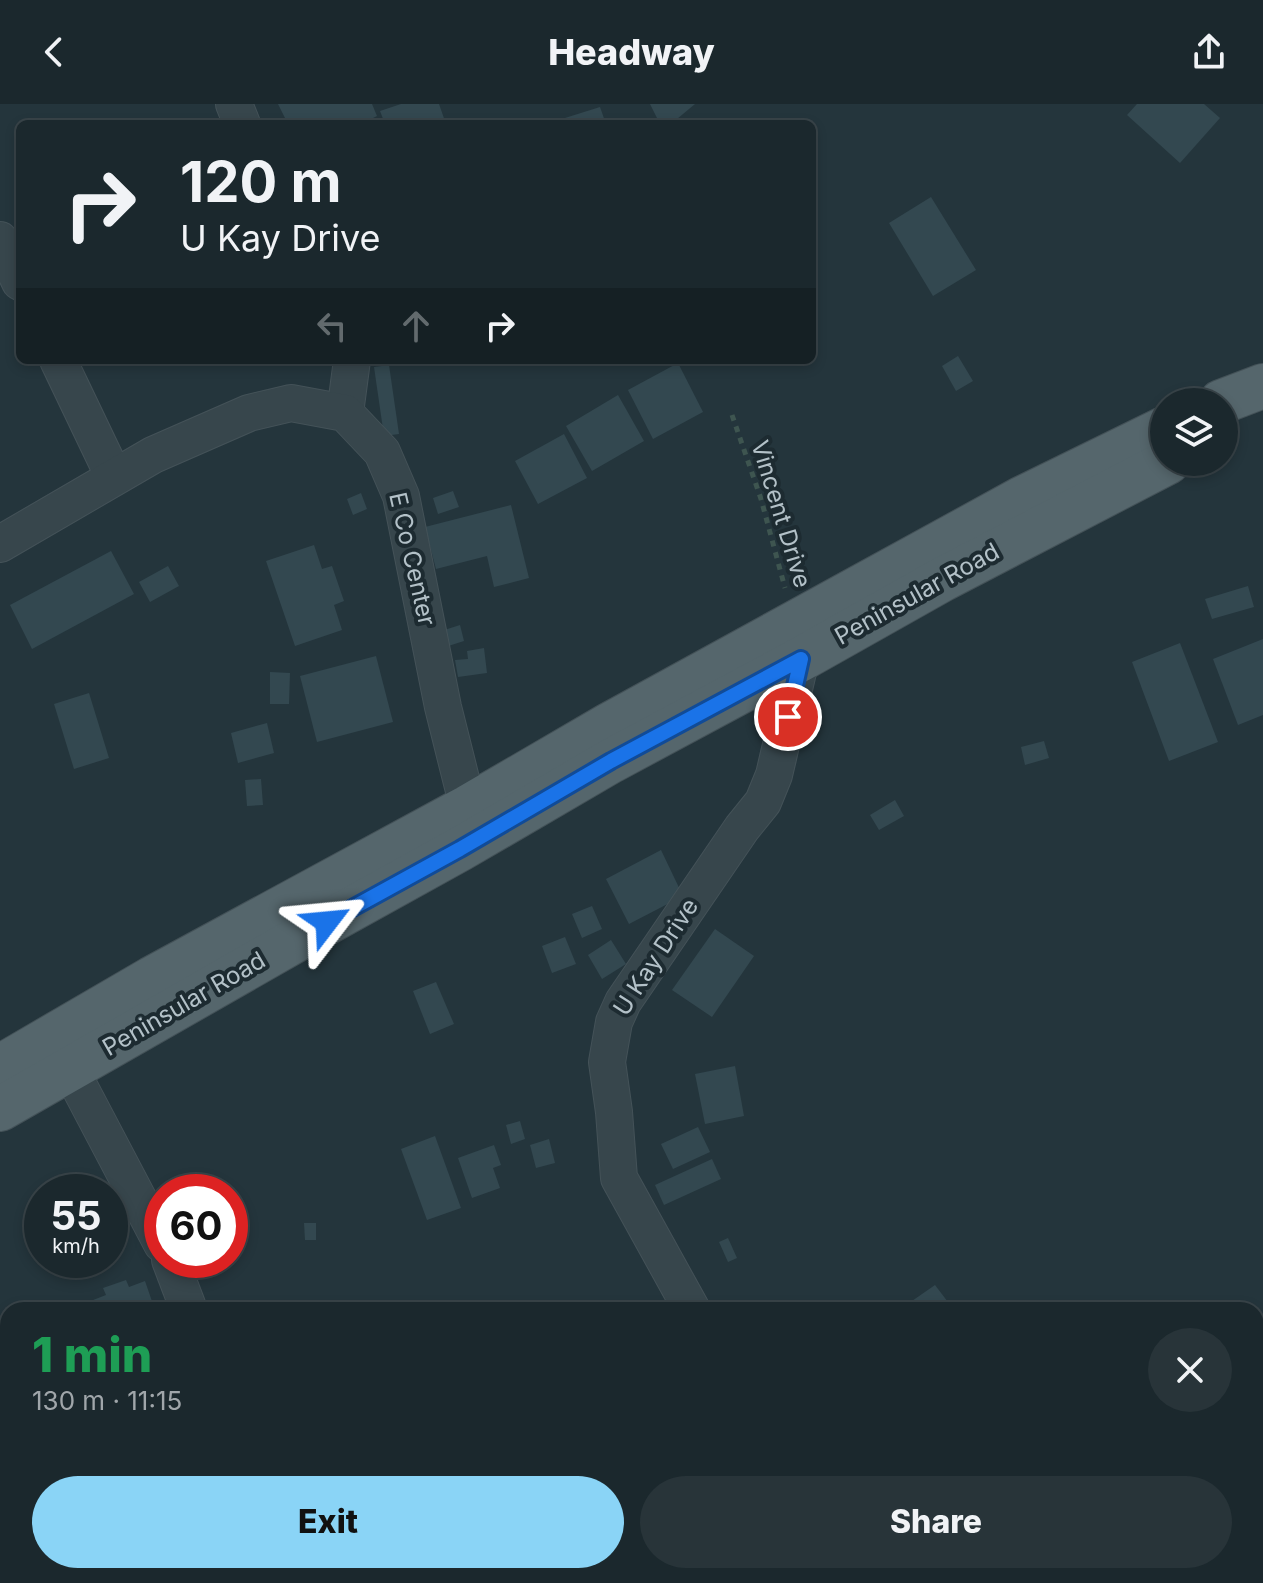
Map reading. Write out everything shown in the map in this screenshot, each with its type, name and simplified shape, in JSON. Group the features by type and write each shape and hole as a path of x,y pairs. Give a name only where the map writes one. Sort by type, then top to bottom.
{"main road":[{"path":"1238,396 1263,386"},
{"path":"1238,428 1263,418"},
{"name":"Peninsular Road","path":"0,1109 611,761 1021,499 1150,436"},
{"name":"Peninsular Road","path":"0,1067 151,979 468,807 609,725 956,572 1150,471"}],"street":[{"path":"0,240 16,274"},
{"path":"60,364 114,477"},
{"path":"0,544 153,455 249,413 291,403 345,413 351,364"},
{"name":"E Co Center","path":"345,413 382,452 401,496 443,707 468,807"},
{"name":"U Kay Drive","path":"688,1302 619,1178 607,1062 614,1022 631,990 763,802 774,775 798,641"},
{"path":"70,1069 144,1210"},
{"path":"177,1278 186,1302"}],"path":[{"name":"Vincent Drive","path":"732,415 761,499 798,641"}],"building":[{"path":"278,104 372,104 377,116 369,120 286,120"},
{"path":"401,104 439,104 445,120 383,120 380,111"},
{"path":"650,104 695,104 676,120 658,120"},
{"path":"1137,104 1204,104 1220,118 1180,163 1127,115"},
{"path":"600,107 605,120 559,120"},
{"path":"931,197 976,270 933,296 889,223"},
{"path":"958,356 973,381 956,391 942,366"},
{"path":"679,364 703,412 653,439 628,390"},
{"path":"389,365 399,434 384,436 374,367"},
{"path":"618,395 644,441 592,471 566,426"},
{"path":"564,434 587,478 538,504 515,461"},
{"path":"453,491 459,507 438,514 433,498"},
{"path":"361,493 367,509 353,515 347,499"},
{"path":"511,505 529,578 494,587 487,556 436,569 425,527"},
{"path":"314,545 322,569 332,566 344,601 334,605 342,630 295,646 266,561"},
{"path":"111,551 134,594 32,649 10,605"},
{"path":"168,566 179,586 150,602 139,582"},
{"path":"1248,586 1254,607 1212,619 1205,599"},
{"path":"460,625 464,641 439,649 435,633"},
{"path":"1263,639 1263,715 1238,725 1213,659"},
{"path":"1180,643 1218,742 1169,761 1132,662"},
{"path":"484,648 487,673 458,677 455,660 468,659 467,651"},
{"path":"376,656 393,722 317,742 300,676"},
{"path":"270,672 290,673 289,704 270,704"},
{"path":"89,693 109,758 74,769 54,704"},
{"path":"267,723 274,753 238,763 231,733"},
{"path":"1044,741 1049,758 1025,765 1021,747"},
{"path":"261,779 263,805 247,806 245,780"},
{"path":"895,800 904,816 879,830 870,815"},
{"path":"661,850 683,896 629,924 606,879"},
{"path":"592,906 602,929 582,938 572,914"},
{"path":"715,929 754,956 712,1017 672,990"},
{"path":"565,937 576,964 552,973 542,946"},
{"path":"611,940 626,964 602,979 588,955"},
{"path":"436,982 454,1024 430,1034 413,991"},
{"path":"735,1066 744,1116 705,1124 695,1074"},
{"path":"520,1121 525,1139 511,1144 506,1125"},
{"path":"698,1127 710,1152 673,1169 661,1144"},
{"path":"435,1136 461,1208 427,1220 401,1149"},
{"path":"549,1139 555,1163 536,1168 530,1145"},
{"path":"494,1145 501,1165 493,1168 500,1188 472,1198 458,1158"},
{"path":"712,1159 721,1179 664,1205 655,1185"},
{"path":"304,1223 316,1223 316,1240 305,1240"},
{"path":"728,1238 737,1258 728,1262 719,1242"},
{"path":"126,1280 129,1287 145,1281 152,1302 88,1302 106,1295 103,1288"},
{"path":"935,1285 948,1302 911,1302"}],"route":[{"path":"327,922 611,761 801,659 788,717"}]}
